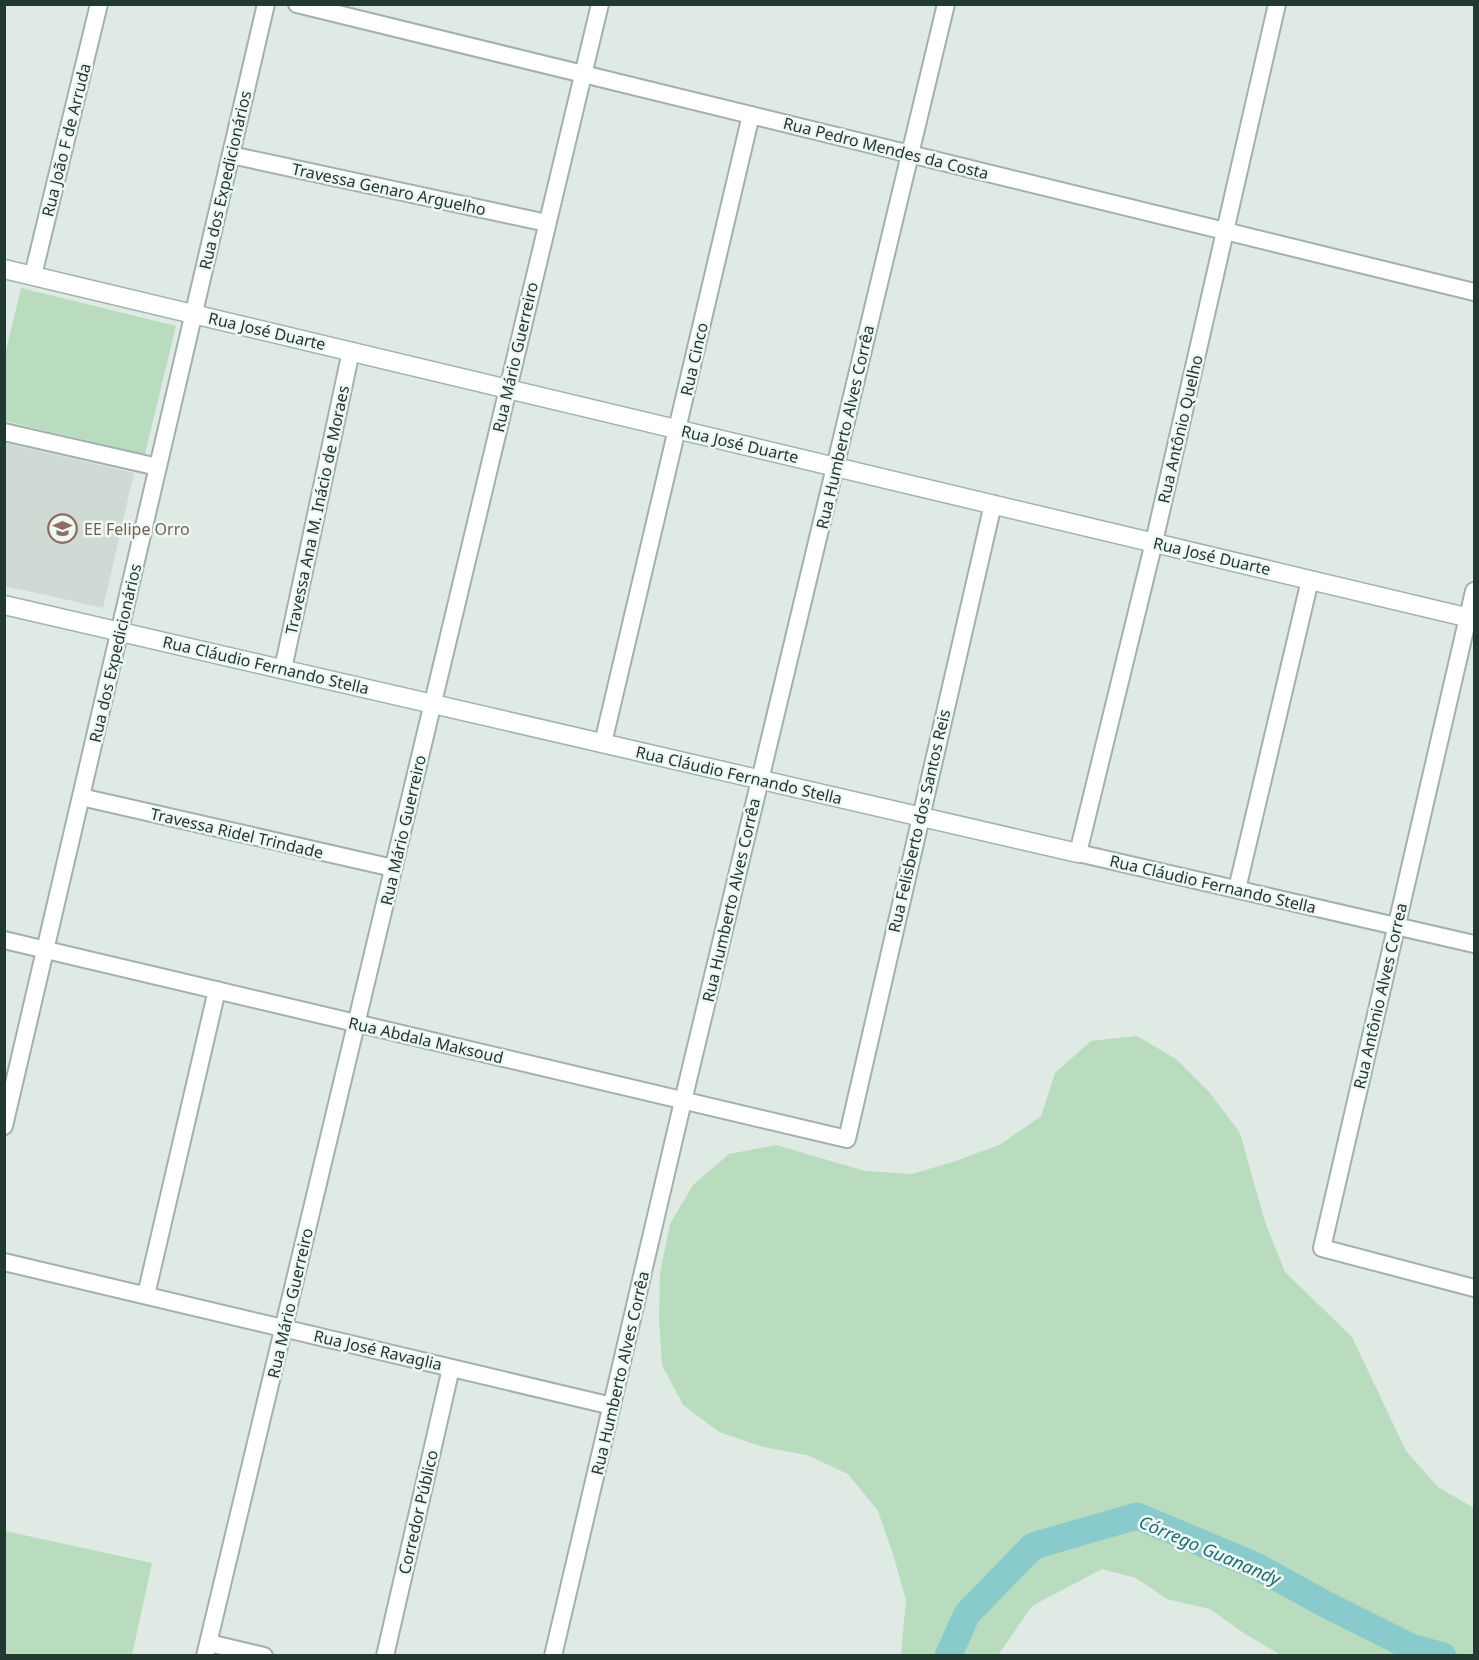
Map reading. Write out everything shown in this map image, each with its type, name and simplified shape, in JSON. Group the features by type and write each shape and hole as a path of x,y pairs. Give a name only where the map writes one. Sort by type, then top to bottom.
{"street":[{"name":"Rua João F de Arruda","path":"33,276 99,4"},
{"name":"Rua dos Expedicionários","path":"4,1126 266,4"},
{"name":"Rua Pedro Mendes da Costa","path":"297,4 1474,292"},
{"name":"Rua Mário Guerreiro","path":"207,1649 600,4"},
{"name":"Rua Humberto Alves Corrêa","path":"554,1656 683,1101 946,4"},
{"name":"Rua Antônio Quelho","path":"1078,853 1154,542 1277,4"},
{"name":"Rua Cinco","path":"603,743 751,115"},
{"name":"Travessa Genaro Arguelho","path":"231,155 548,223"},
{"name":"Rua José Duarte","path":"4,269 1471,618"},
{"name":"Travessa Ana M. Inácio de Moraes","path":"283,669 351,351"},
{"path":"4,432 158,467"},
{"name":"Rua Felisberto dos Santos Reis","path":"847,1139 993,504"},
{"path":"1237,889 1310,580"},
{"name":"Rua Antônio Alves Correa","path":"1474,591 1471,618 1396,926 1322,1248 1474,1288"},
{"name":"Rua Cláudio Fernando Stella","path":"4,605 1474,944"},
{"name":"Travessa Ridel Trindade","path":"81,797 393,868"},
{"name":"Rua Abdala Maksoud","path":"4,940 847,1139"},
{"path":"146,1295 217,990"},
{"name":"Rua José Ravaglia","path":"4,1262 612,1406"},
{"name":"Corredor Público","path":"385,1656 452,1368"},
{"path":"207,1649 264,1656"}],"shaded area":[{"name":"EE Felipe Orro","path":"5,443 134,473 103,608 5,586"}],"green space":[{"path":"21,288 176,326 145,454 5,421 5,355"},
{"path":"1137,1036 1176,1059 1210,1093 1240,1133 1265,1222 1285,1272 1352,1337 1406,1451 1438,1487 1474,1508 1474,1655 1281,1655 1245,1634 1210,1609 1167,1599 1136,1578 1102,1569 1032,1606 998,1655 901,1655 906,1600 893,1554 878,1511 848,1474 807,1455 763,1447 719,1432 683,1405 662,1365 659,1319 660,1273 670,1224 693,1185 729,1154 776,1145 865,1171 912,1174 1001,1144 1041,1116 1055,1073 1091,1041"},
{"path":"5,1531 152,1563 132,1655 5,1655"}],"waterway":[{"name":"Córrego Guanandy","path":"948,1656 967,1614 1033,1546 1137,1516 1256,1566 1411,1647 1443,1656"}],"place":[{"name":"EE Felipe Orro","path":"63,529"}]}
